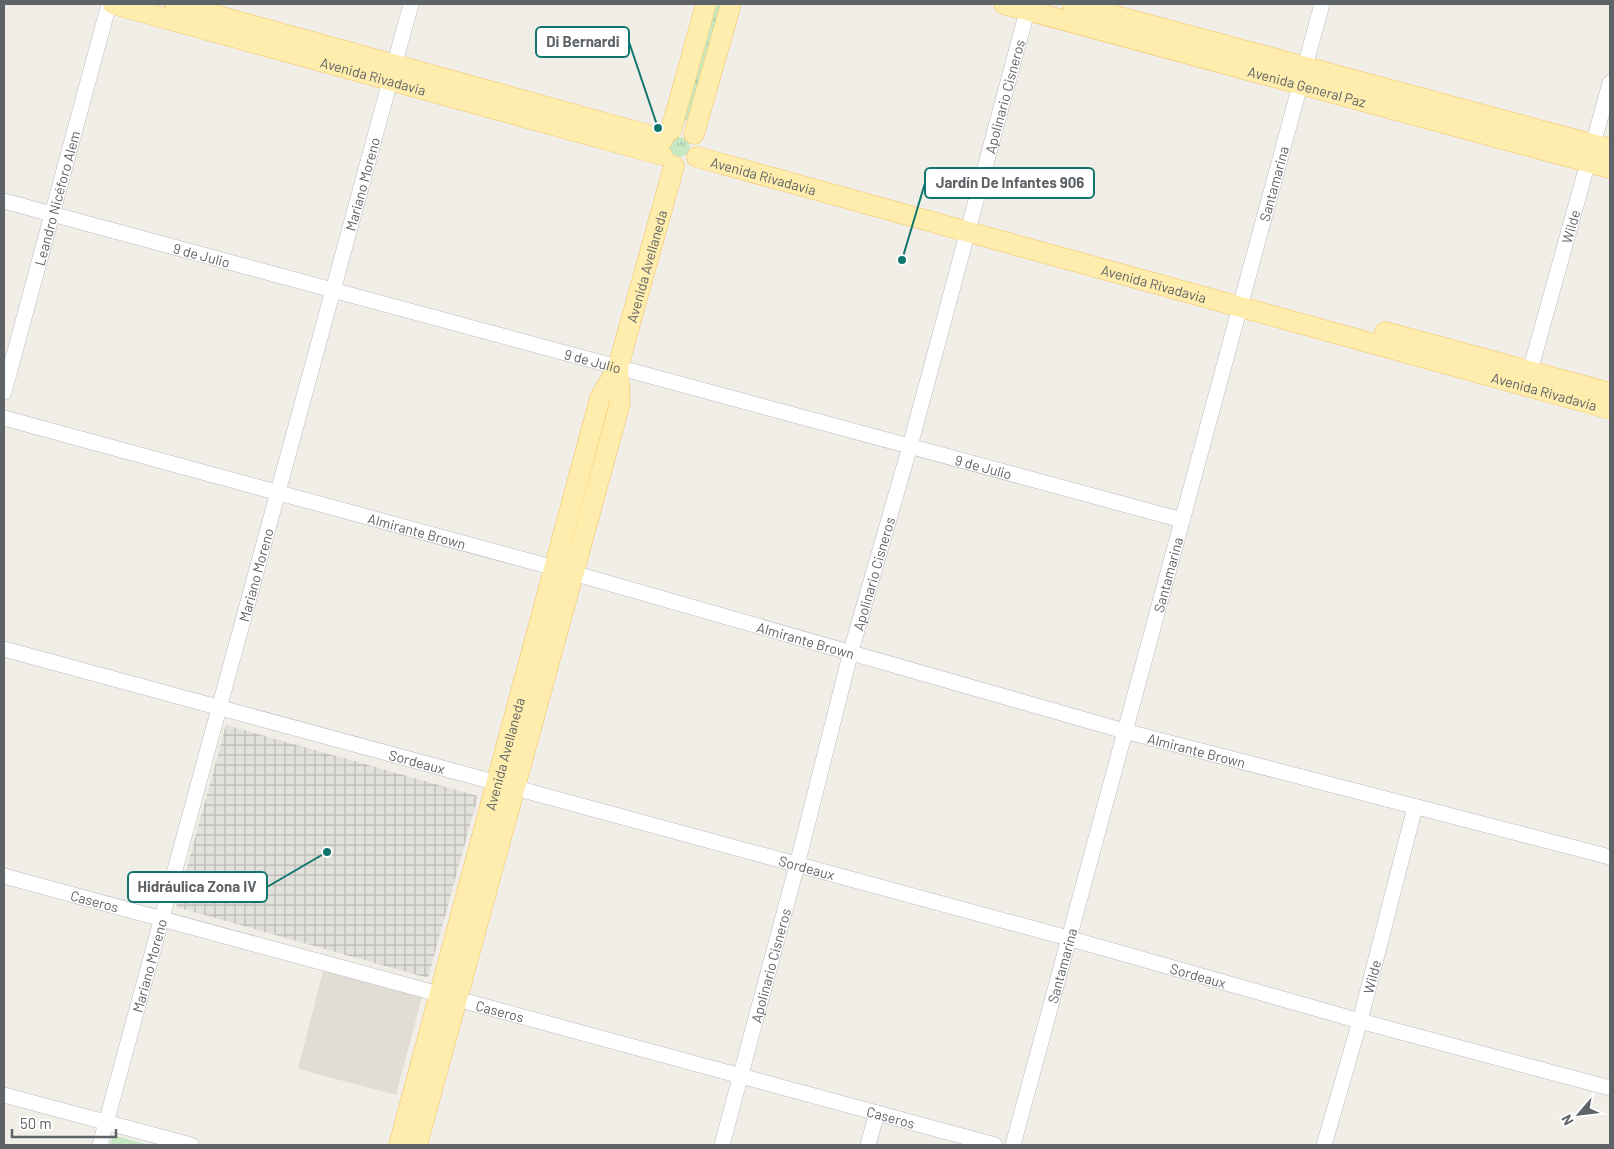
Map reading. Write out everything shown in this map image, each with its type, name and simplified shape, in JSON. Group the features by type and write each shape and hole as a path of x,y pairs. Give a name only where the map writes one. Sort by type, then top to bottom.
{"main road":[{"name":"Avenida Rivadavia","path":"113,4 393,72 668,148 686,129 697,146 969,226 1242,301 1610,408"},
{"name":"Avenida Rivadavia","path":"175,4 393,72"},
{"name":"Avenida Avellaneda","path":"417,1145 448,997 564,570 600,398 618,367 668,148 706,4"},
{"path":"668,148 686,166 697,146 731,4"},
{"name":"Avenida General Paz","path":"1004,4 1028,7 1162,38 1598,152 1610,168"},
{"name":"Avenida General Paz","path":"1072,4 1162,38"},
{"name":"Avenida Rivadavia","path":"1242,301 1530,371 1610,393"},
{"name":"Avenida Avellaneda","path":"398,1145 448,997"}],"street":[{"name":"Leandro Nicéforo Alem","path":"4,392 109,4"},
{"name":"Mariano Moreno","path":"100,1145 411,4"},
{"name":"Santamarina","path":"1013,1145 1322,4"},
{"name":"Apolinario Cisneros","path":"722,1145 797,865 850,651 910,446 1028,7"},
{"name":"Wilde","path":"1530,371 1598,152 1610,83"},
{"name":"9 de Julio","path":"4,201 1182,520"},
{"name":"Almirante Brown","path":"4,418 564,570 1124,731 1610,857"},
{"name":"Sordeaux","path":"4,649 1068,938 1360,1021 1610,1088"},
{"name":"Wilde","path":"1324,1145 1360,1021 1415,807"},
{"name":"Caseros","path":"4,876 995,1145"},
{"path":"4,1094 191,1145"},
{"path":"868,1145 877,1113"}],"shaded area":[{"path":"226,725 478,796 428,978 176,907"},
{"path":"323,971 422,997 396,1095 298,1069"}],"green space":[{"path":"714,4 722,4 689,122 682,119"},
{"path":"676,137 684,137 690,143 690,151 684,157 676,157 670,151 670,143"},
{"path":"113,1135 148,1145 110,1145"}],"place":[{"name":"Di Bernardi","path":"658,128"},
{"name":"Jardín De Infantes 906","path":"902,260"},
{"name":"Hidráulica Zona IV","path":"327,852"}]}
